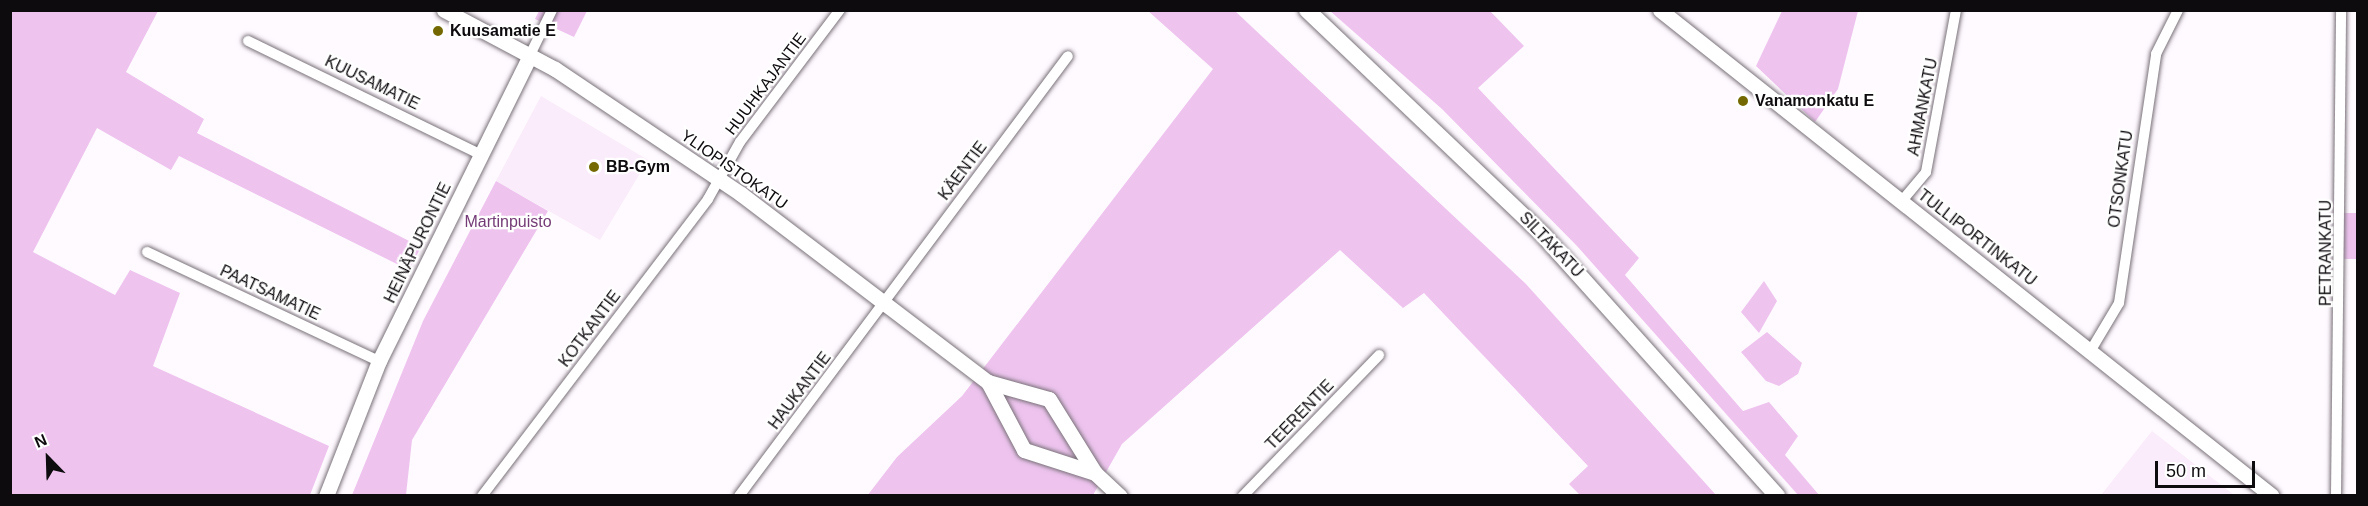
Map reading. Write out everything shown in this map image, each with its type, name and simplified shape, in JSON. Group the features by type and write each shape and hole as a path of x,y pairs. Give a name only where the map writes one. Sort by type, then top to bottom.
{"main road":[{"name":"SILTAKATU","path":"1307,10 1544,236 1777,495"}],"street":[{"name":"YLIOPISTOKATU","path":"444,10 530,56 720,179 988,382 1049,399 1095,473 1120,495"},
{"name":"HEINÄPURONTIE","path":"326,495 380,361 552,10"},
{"name":"HUUHKAJANTIE","path":"720,179 740,142 840,10"},
{"name":"TULLIPORTINKATU","path":"1660,10 1680,17 1901,202 2272,495"},
{"name":"AHMANKATU","path":"1901,202 1926,172 1956,10"},
{"name":"OTSONKATU","path":"2091,350 2119,303 2156,54 2178,10"},
{"name":"PETRANKATU","path":"2336,495 2341,10"},
{"name":"KUUSAMATIE","path":"248,40 482,154"},
{"name":"KÄENTIE","path":"884,305 1068,56"},
{"name":"KOTKANTIE","path":"482,495 720,179"},
{"name":"PAATSAMATIE","path":"147,252 380,361"},
{"name":"HAUKANTIE","path":"739,495 884,305"},
{"name":"TEERENTIE","path":"1243,495 1379,355"},
{"name":"YLIOPISTOKATU","path":"988,382 1024,450 1095,473"}],"shaded area":[{"path":"541,96 648,160 600,240 496,181"},
{"path":"2152,431 2234,495 2101,495"}],"green space":[{"path":"1147,10 1235,11 1526,284 1716,495 1580,495 1569,484 1588,466 1424,293 1403,308 1340,250 1122,444 1093,495 867,496 897,457 962,396 1213,69"},
{"path":"10,11 158,11 126,72 204,119 197,133 421,247 409,270 179,156 171,170 97,128 33,252 115,295 130,270 180,293 153,366 329,446 310,495 11,495"},
{"path":"539,11 587,11 574,37 535,19"},
{"path":"1330,11 1490,11 1524,46 1478,88 1639,258 1625,275 1743,411 1769,402 1798,436 1785,455 1819,495 1798,495 1577,246 1442,109"},
{"path":"1782,11 1858,11 1838,89 1815,122 1756,66"},
{"name":"Martinpuisto","path":"496,181 548,211 412,440 406,495 352,495 423,321"},
{"path":"2342,213 2357,213 2357,259 2343,259"},
{"path":"1764,281 1777,301 1759,333 1741,312"},
{"path":"1767,332 1802,363 1798,374 1779,386 1766,381 1741,352"}],"place":[{"name":"Kuusamatie E","path":"438,31"},
{"name":"Vanamonkatu E","path":"1743,101"},
{"name":"BB-Gym","path":"594,167"}]}
